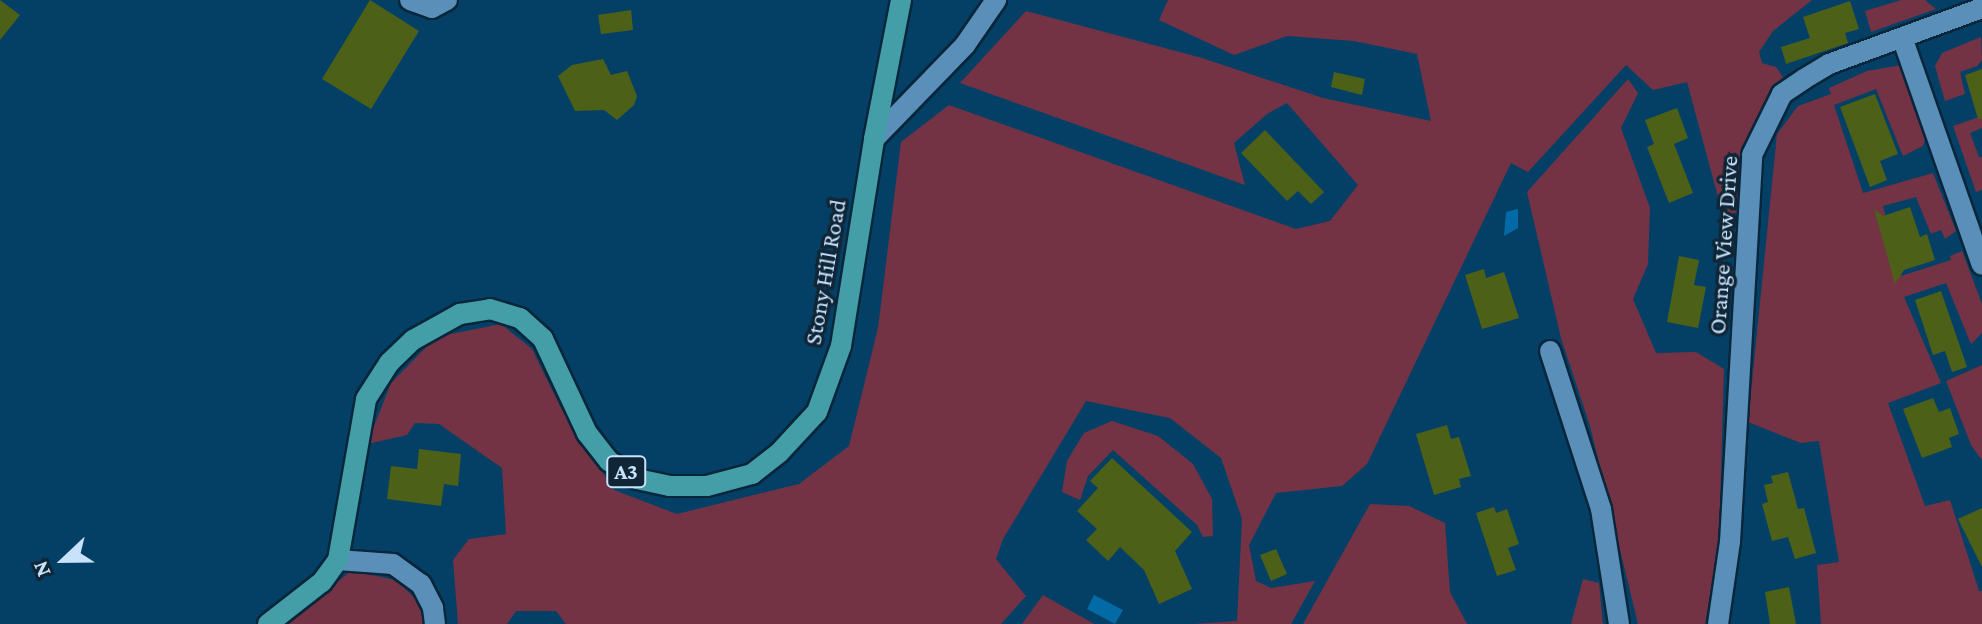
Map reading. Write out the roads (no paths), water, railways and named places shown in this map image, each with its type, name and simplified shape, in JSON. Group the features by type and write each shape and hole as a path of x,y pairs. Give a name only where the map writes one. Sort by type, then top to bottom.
{"main road":[{"name":"Stony Hill Road","path":"338,560 366,399 389,363 413,340 460,314 490,309 520,318 543,339 587,433 609,461 637,479 669,486 707,486 752,474 779,453 817,412 841,346 874,139 901,0"},
{"path":"268,624 322,582 338,560"}],"street":[{"path":"410,0 432,8 447,0"},
{"path":"874,139 965,45 996,0"},
{"name":"Orange View Drive","path":"1718,624 1730,542 1752,155 1782,94 1829,64 1903,40 1982,8"},
{"path":"1903,40 1982,265"},
{"path":"1550,351 1601,509 1619,624"},
{"path":"338,560 393,564 421,584 433,608 435,624"}],"water":[{"path":"1518,209 1518,228 1504,236 1506,212"},
{"path":"1094,595 1123,610 1115,624 1087,609"}]}
